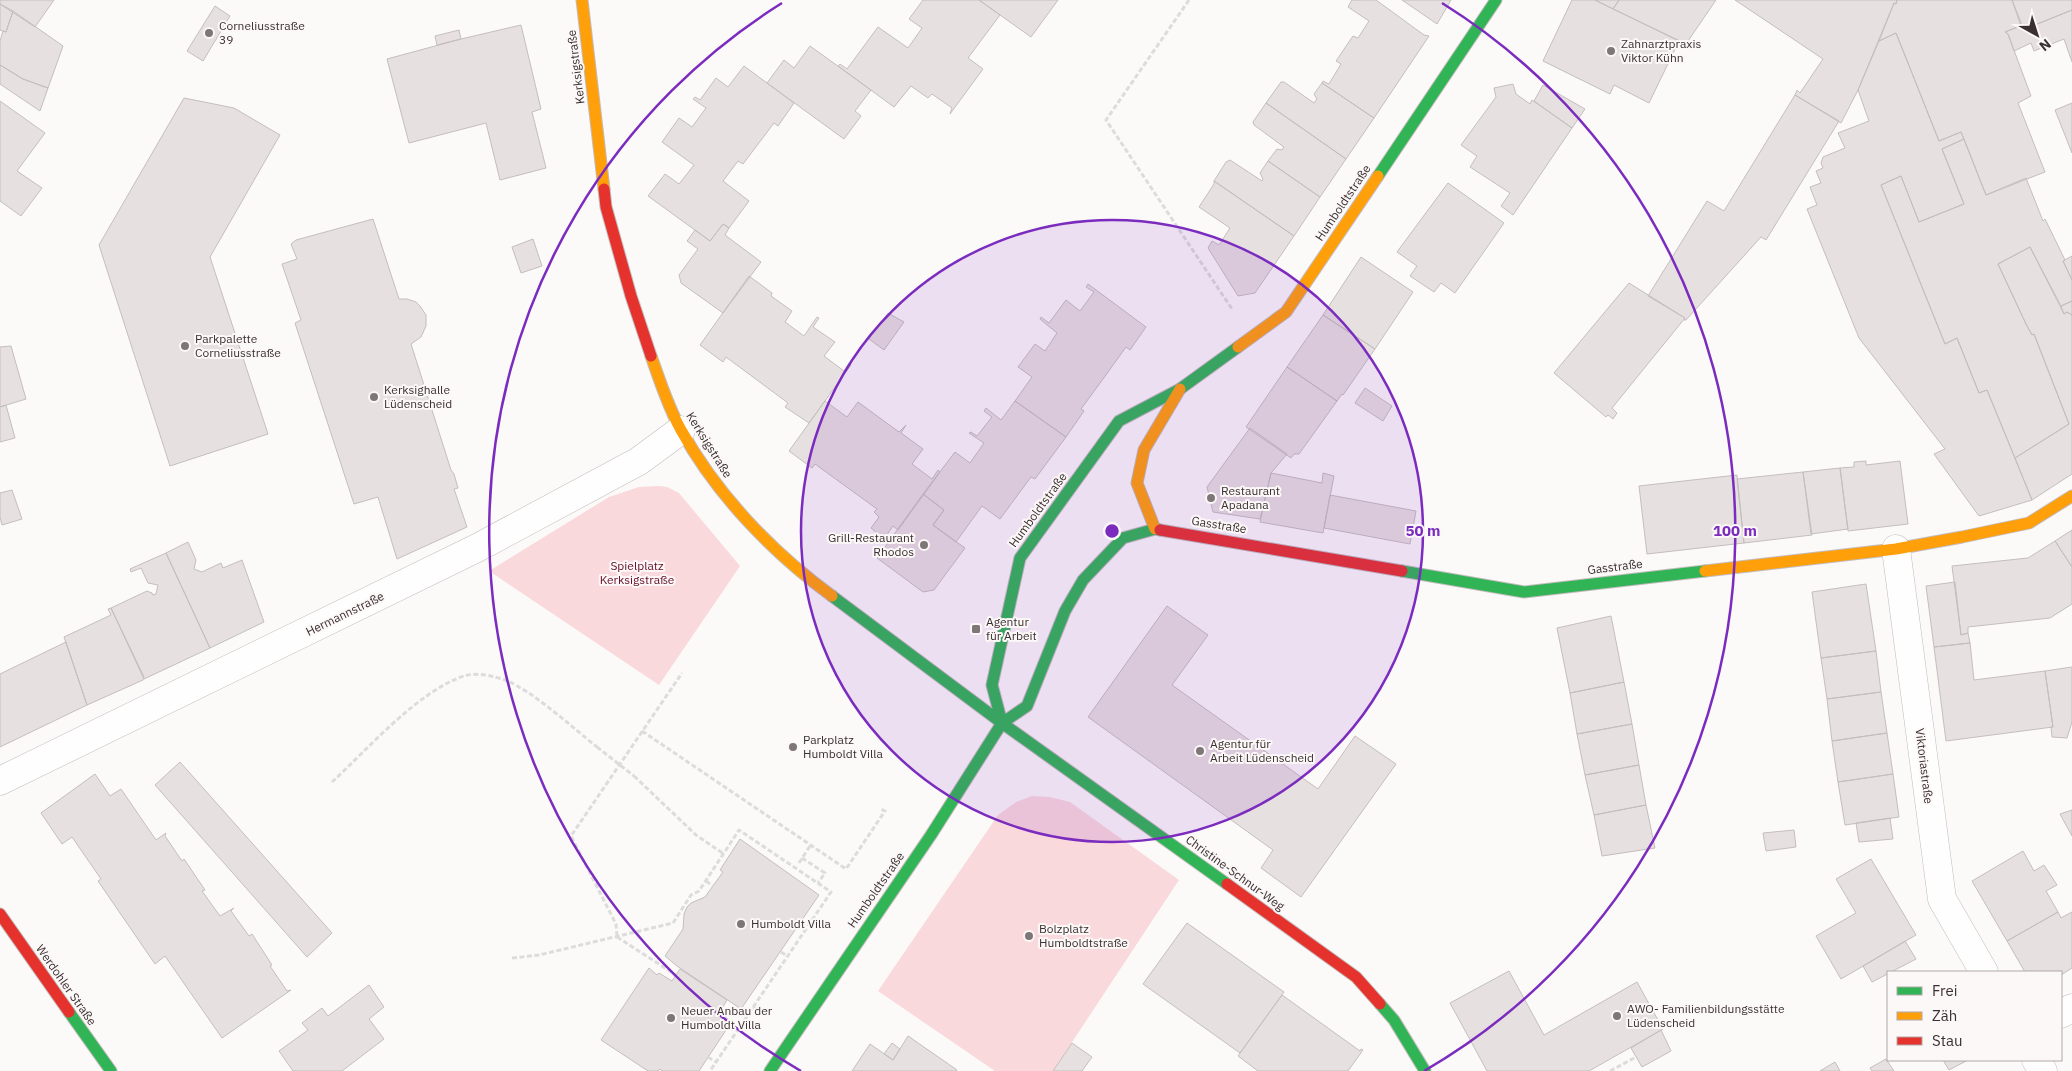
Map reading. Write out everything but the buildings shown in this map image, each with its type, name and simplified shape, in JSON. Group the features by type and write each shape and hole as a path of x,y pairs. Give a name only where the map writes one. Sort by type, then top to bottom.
{"street":[{"name":"Kerksigstraße","path":"582,0 606,207 634,305 662,385 681,430 725,496 786,558 813,582 1002,723"},
{"name":"Humboldtstraße","path":"1002,723 992,685 1020,558 1119,421 1180,389 1286,312 1496,0"},
{"name":"Humboldtstraße","path":"770,1071 931,835 1002,723 1027,706 1065,611 1083,580 1123,538 1155,529 1137,483 1144,450 1180,389"},
{"name":"Hermannstraße","path":"0,781 478,548 639,461 681,430"},
{"name":"Gasstraße","path":"1155,529 1524,592 1896,549 2029,523 2072,496"},
{"name":"Viktoriastraße","path":"1896,549 1942,899 1983,971"},
{"name":"Christine-Schnur-Weg","path":"1002,723 1356,977 1394,1020 1425,1071"},
{"name":"Werdohler Straße","path":"0,914 111,1071"}],"path":[{"path":"1189,0 1106,120 1252,338"},
{"path":"617,936 616,924 571,836 682,673"},
{"path":"332,782 422,698 465,676 479,675 506,681 543,704 634,776 696,836 724,854"},
{"path":"642,731 846,869 885,811 882,809"},
{"path":"512,958 539,955 673,923 691,895 699,891 739,830 831,892 710,1071"},
{"path":"799,863 810,846"},
{"path":"802,858 825,873 818,883"},
{"path":"706,881 713,886"},
{"path":"617,936 676,975"},
{"path":"781,952 787,956"},
{"path":"708,1057 716,1062"},
{"path":"1610,1071 1636,1057"}],"green space":[{"name":"Spielplatz Kerksigstraße","path":"639,487 667,487 679,493 740,566 659,685 489,571 609,497"},
{"name":"Bolzplatz Humboldtstraße","path":"1032,796 1050,797 1070,802 1179,880 1053,1071 995,1071 878,991 998,815 1016,802"}],"traffic: fast":[{"path":"1378,176 1496,0"},
{"path":"1002,723 992,685 1020,558 1119,421 1180,389 1238,347"},
{"path":"770,1071 931,835 1002,723 1027,706 1065,611 1083,580 1123,538 1155,529 1160,530"},
{"path":"1402,571 1524,592 1705,571"},
{"path":"832,596 1002,723 1227,884"},
{"path":"1380,1004 1394,1020 1425,1071"},
{"path":"69,1012 111,1071"}],"traffic: slow":[{"path":"582,0 604,189"},
{"path":"1238,347 1286,312 1378,176"},
{"path":"651,356 664,394 676,421 711,477 767,541 788,561 832,596"},
{"path":"1155,529 1137,483 1144,450 1180,389"},
{"path":"1705,571 1896,549 1962,537 2029,523 2072,496"}],"traffic: jam":[{"path":"604,189 606,207 631,296 651,356"},
{"path":"1160,530 1402,571"},
{"path":"1227,884 1356,977 1380,1004"},
{"path":"0,914 69,1012"}],"place":[{"name":"Corneliusstraße 39","path":"209,33"},
{"name":"Zahnarztpraxis Viktor Kühn","path":"1611,51"},
{"name":"Parkpalette Corneliusstraße","path":"185,346"},
{"name":"Kerksighalle Lüdenscheid","path":"374,397"},
{"name":"Restaurant Apadana","path":"1211,498"},
{"name":"Grill-Restaurant Rhodos","path":"924,545"},
{"name":"Agentur für Arbeit","path":"976,629"},
{"name":"Parkplatz Humboldt Villa","path":"793,747"},
{"name":"Agentur für Arbeit Lüdenscheid","path":"1200,751"},
{"name":"Humboldt Villa","path":"741,924"},
{"name":"Bolzplatz Humboldtstraße","path":"1029,936"},
{"name":"AWO- Familienbildungsstätte Lüdenscheid","path":"1617,1016"},
{"name":"Neuer Anbau der Humboldt Villa","path":"671,1018"}]}
